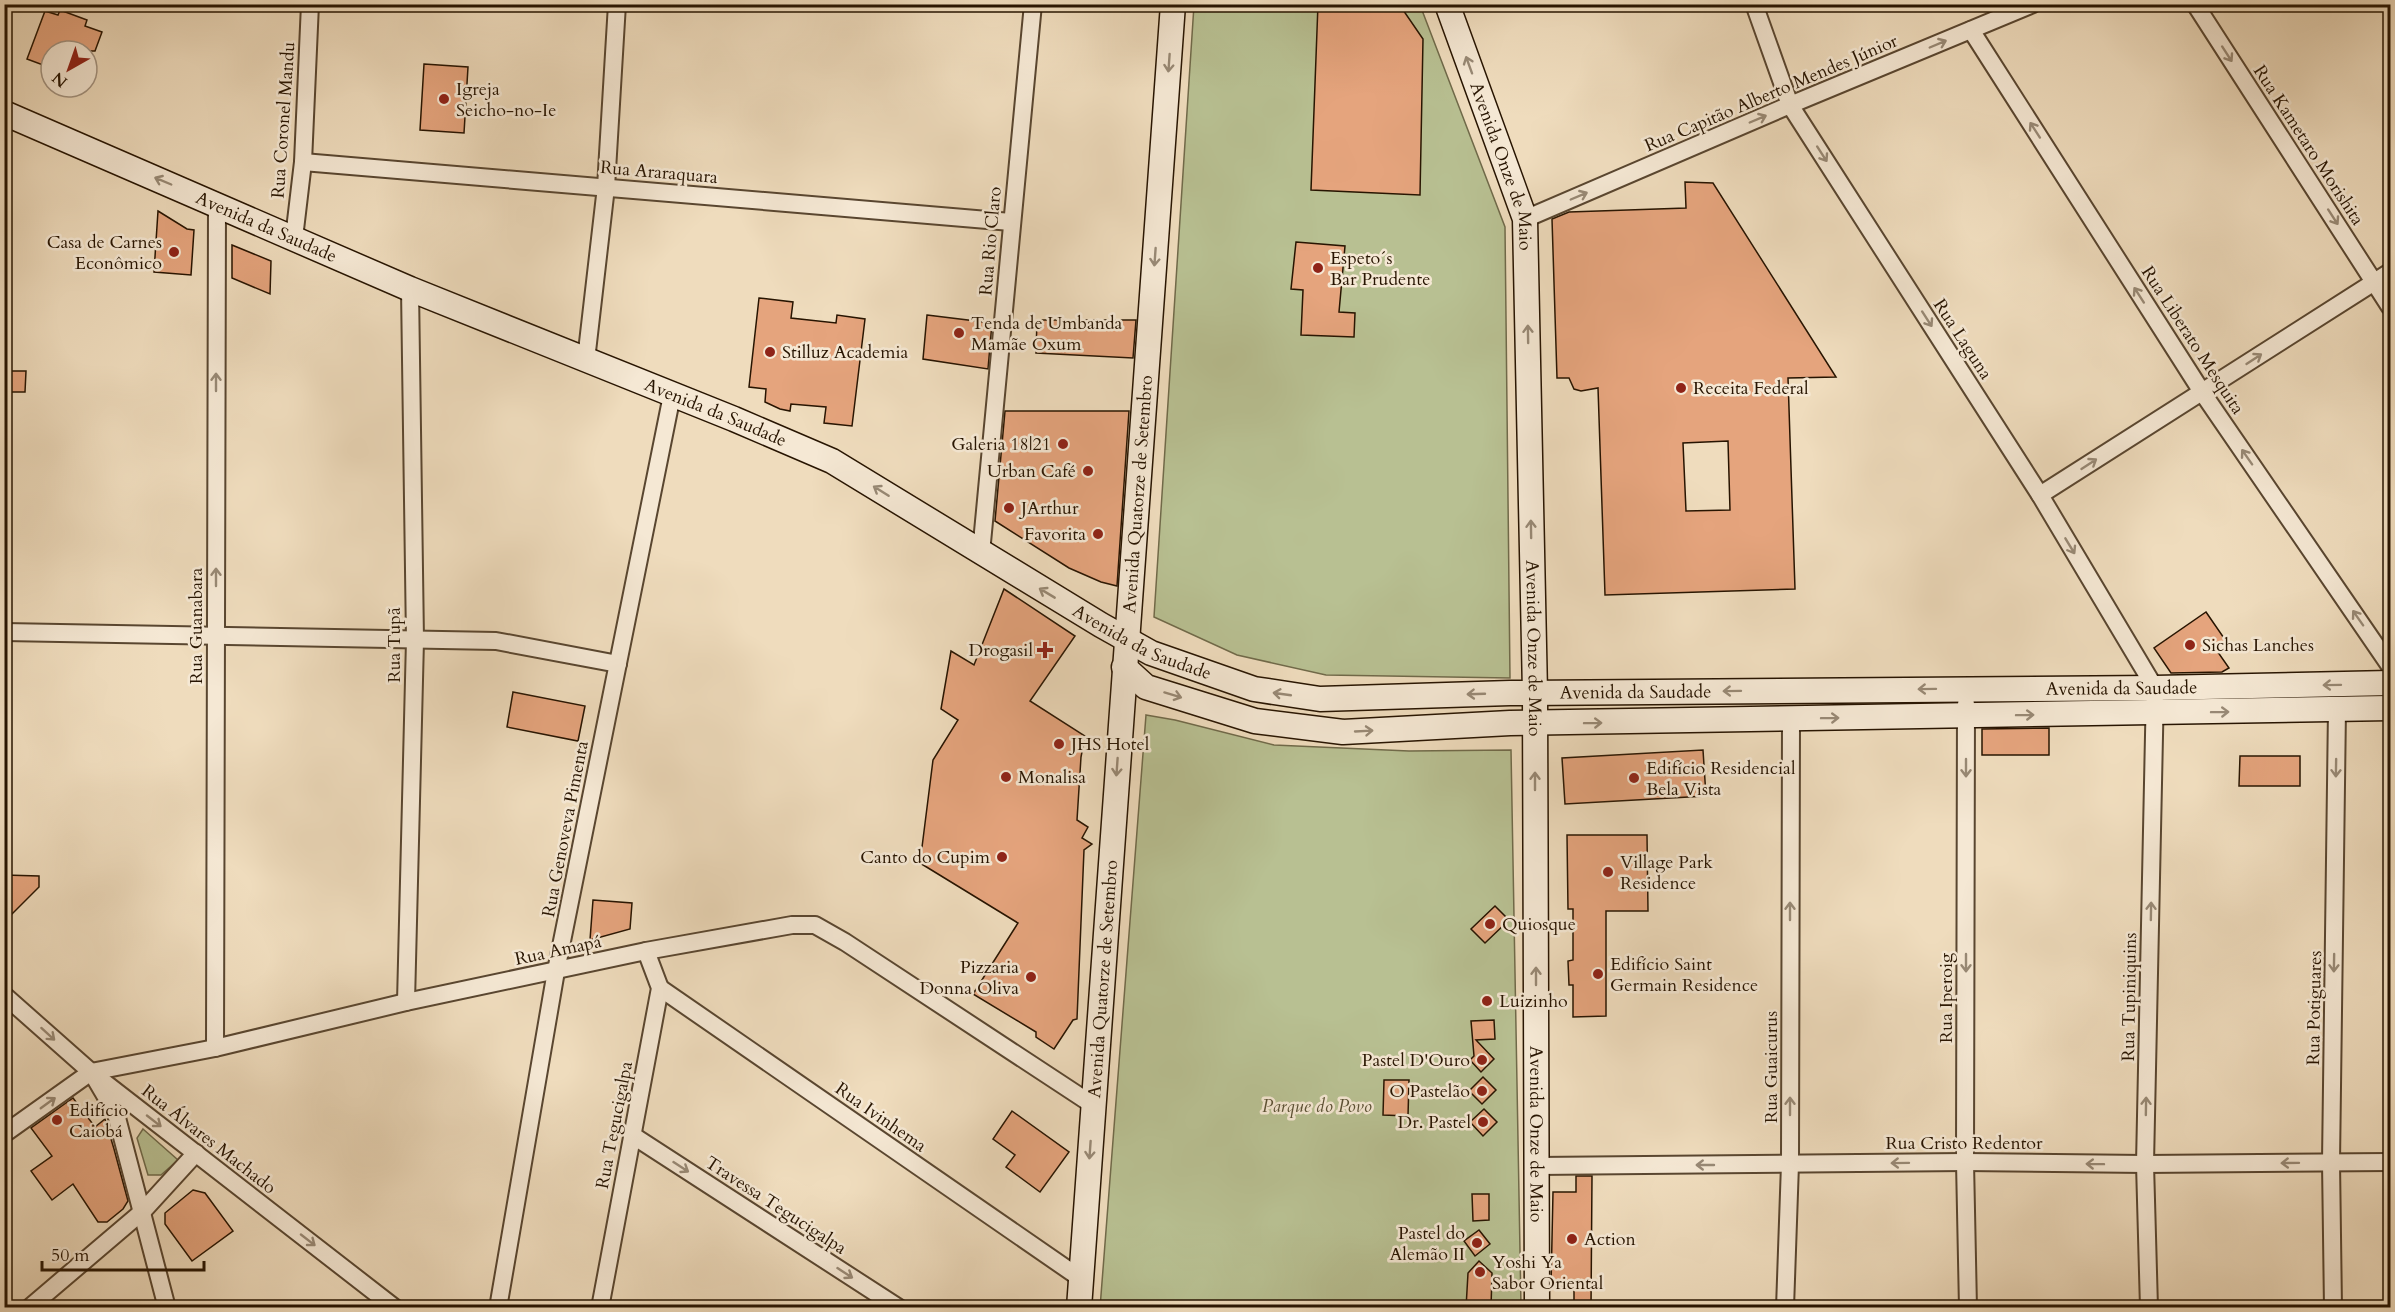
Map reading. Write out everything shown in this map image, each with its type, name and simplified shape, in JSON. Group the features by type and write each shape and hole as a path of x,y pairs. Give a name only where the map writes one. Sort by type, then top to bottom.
{"street":[{"name":"Rua Coronel Mandu","path":"294,238 303,162 310,4"},
{"path":"586,360 606,188 617,4"},
{"name":"Rua Rio Claro","path":"981,553 1033,4"},
{"name":"Avenida Quatorze de Setembro","path":"1079,1308 1173,4"},
{"name":"Avenida Onze de Maio","path":"1446,4 1525,219 1535,693 1537,1308"},
{"name":"Rua Laguna","path":"1755,4 1790,105 2040,495 2155,688"},
{"name":"Rua Capitão Alberto Mendes Júnior","path":"1525,219 2033,4"},
{"name":"Rua Kametaro Morishita","path":"2195,4 2391,307"},
{"name":"Rua Liberato Mesquita","path":"1971,30 2202,392 2389,658"},
{"name":"Avenida da Saudade","path":"4,113 410,289 734,418 832,461 981,553 1151,653 1254,689 1320,699 1535,693 2155,688 2391,683"},
{"name":"Rua Araraquara","path":"303,162 1011,222"},
{"name":"Rua Guanabara","path":"215,1048 217,204"},
{"path":"2040,495 2391,272"},
{"name":"Rua Tupã","path":"406,1002 415,640 410,289"},
{"name":"Rua Genoveva Pimenta","path":"498,1308 556,970 672,395"},
{"path":"4,632 496,641 618,664"},
{"name":"Avenida da Saudade","path":"1124,667 1146,687 1255,721 1343,732 1535,724 2391,708"},
{"name":"Rua Iperoig","path":"1967,688 1965,1162 1968,1308"},
{"name":"Rua Tupiniquins","path":"2149,1308 2145,1164 2155,688"},
{"name":"Rua Potiguares","path":"2333,1308 2331,1162 2337,709"},
{"name":"Rua Guaicurus","path":"1785,1308 1790,1164 1791,719"},
{"name":"Rua Amapá","path":"4,1134 91,1072 215,1048 406,1002 646,951 792,925 815,925 845,942 1093,1105"},
{"path":"646,951 660,988"},
{"name":"Rua Tegucigalpa","path":"600,1308 660,988"},
{"name":"Rua Ivinhema","path":"660,988 1080,1278"},
{"name":"Rua Álvares Machado","path":"4,996 91,1072 395,1308"},
{"path":"91,1072 116,1114 167,1308"},
{"name":"Travessa Tegucigalpa","path":"632,1135 899,1308"},
{"path":"29,1308 143,1211 196,1153"},
{"name":"Rua Cristo Redentor","path":"1537,1166 1965,1162 2145,1164 2391,1162"}],"green space":[{"path":"1194,5 1420,5 1505,227 1510,678 1326,675 1237,655 1154,617"},
{"name":"Parque do Povo","path":"1146,715 1274,745 1409,751 1511,750 1521,1307 1100,1308"},
{"path":"143,1129 178,1160 161,1175 148,1175 137,1138"}],"building":[{"path":"1318,4 1399,4 1423,39 1420,195 1311,190"},
{"path":"60,10 87,20 85,26 102,32 99,40 39,39 39,64 27,59 45,11 58,15"},
{"name":"Igreja Seicho-no-Ie","path":"424,64 468,67 464,133 420,130"},
{"name":"Receita Federal","path":"1685,182 1713,183 1836,377 1788,378 1795,589 1605,595 1598,388 1581,391 1574,389 1569,378 1557,378 1552,219 1569,212 1686,208","holes":["1728,441 1730,510 1686,511 1683,443"]},
{"name":"Casa de Carnes Econômico","path":"158,211 187,229 194,230 191,275 154,272"},
{"path":"1296,242 1345,246 1339,312 1355,313 1354,337 1301,335 1303,290 1291,289"},
{"path":"232,245 271,261 270,294 232,278"},
{"path":"759,298 793,302 791,318 836,323 837,315 865,319 852,426 824,423 826,407 791,404 790,411 780,409 765,402 766,389 749,387"},
{"name":"Tenda de Umbanda Mamãe Oxum","path":"927,315 992,323 988,369 923,359"},
{"path":"1037,320 1136,320 1133,358 1036,353"},
{"path":"4,371 26,371 25,392 4,392"},
{"path":"1005,411 1129,411 1117,586 1101,582 1069,568 995,521"},
{"path":"1004,589 1075,636 1030,701 1085,736 1081,757 1077,820 1088,827 1082,838 1092,844 1084,850 1077,1019 1073,1020 1054,1049 1036,1037 1036,1032 973,994 1018,923 920,863 933,760 958,720 941,709 951,651 974,665"},
{"name":"Sichas Lanches","path":"2206,612 2226,641 2215,648 2229,668 2222,672 2171,673 2154,648"},
{"path":"513,692 585,706 578,741 507,727"},
{"path":"2049,728 2049,755 1982,755 1982,729"},
{"name":"Edifício Residencial Bela Vista","path":"1703,750 1706,796 1565,804 1562,758"},
{"path":"2240,756 2300,756 2300,786 2239,786"},
{"path":"1567,835 1647,835 1648,911 1606,911 1606,1016 1573,1017 1573,985 1569,985 1568,961 1573,960 1573,909 1568,909"},
{"path":"4,875 39,876 39,887 4,922"},
{"path":"593,900 632,903 630,929 590,940"},
{"name":"Quiosque","path":"1495,906 1509,920 1485,943 1471,929"},
{"path":"1494,1020 1495,1039 1476,1040 1494,1059 1481,1072 1470,1060 1474,1056 1471,1021"},
{"name":"O Pastelão","path":"1483,1077 1496,1090 1482,1104 1469,1091"},
{"path":"1384,1080 1409,1080 1408,1116 1383,1115"},
{"path":"73,1098 95,1127 105,1119 114,1149 128,1201 123,1209 107,1222 98,1222 73,1184 52,1200 31,1171 52,1156 31,1128"},
{"name":"Dr. Pastel","path":"1484,1109 1497,1122 1483,1136 1470,1122"},
{"path":"1012,1111 1069,1152 1040,1192 1006,1167 1015,1155 993,1139"},
{"name":"Action","path":"1576,1176 1592,1176 1591,1308 1574,1308 1574,1287 1551,1286 1553,1192 1576,1192"},
{"path":"193,1190 205,1193 233,1231 192,1261 165,1224 165,1213"},
{"path":"1472,1194 1489,1194 1489,1220 1473,1221"},
{"name":"Pastel do Alemão II","path":"1479,1230 1490,1244 1475,1256 1464,1241"},
{"path":"1479,1261 1492,1273 1491,1308 1466,1308 1468,1273"}],"place":[{"name":"Igreja Seicho-no-Ie","path":"444,99"},
{"name":"Casa de Carnes Econômico","path":"174,252"},
{"name":"Espeto´s Bar Prudente","path":"1318,268"},
{"name":"Tenda de Umbanda Mamãe Oxum","path":"959,333"},
{"name":"Stilluz Academia","path":"770,352"},
{"name":"Receita Federal","path":"1681,388"},
{"name":"Galeria 18|21","path":"1063,444"},
{"name":"Urban Café","path":"1088,471"},
{"name":"JArthur","path":"1009,508"},
{"name":"Favorita","path":"1098,534"},
{"name":"Sichas Lanches","path":"2190,645"},
{"name":"Drogasil","path":"1045,650"},
{"name":"JHS Hotel","path":"1059,744"},
{"name":"Monalisa","path":"1006,777"},
{"name":"Edifício Residencial Bela Vista","path":"1634,778"},
{"name":"Canto do Cupim","path":"1002,857"},
{"name":"Village Park Residence","path":"1608,872"},
{"name":"Quiosque","path":"1490,924"},
{"name":"Edifício Saint Germain Residence","path":"1598,974"},
{"name":"Pizzaria Donna Oliva","path":"1031,977"},
{"name":"Luizinho","path":"1487,1001"},
{"name":"Pastel D'Ouro","path":"1482,1060"},
{"name":"O Pastelão","path":"1482,1091"},
{"name":"Edifício Caiobá","path":"57,1120"},
{"name":"Dr. Pastel","path":"1483,1122"},
{"name":"Action","path":"1572,1239"},
{"name":"Pastel do Alemão II","path":"1477,1243"},
{"name":"Yoshi Ya Sabor Oriental","path":"1480,1272"}]}
